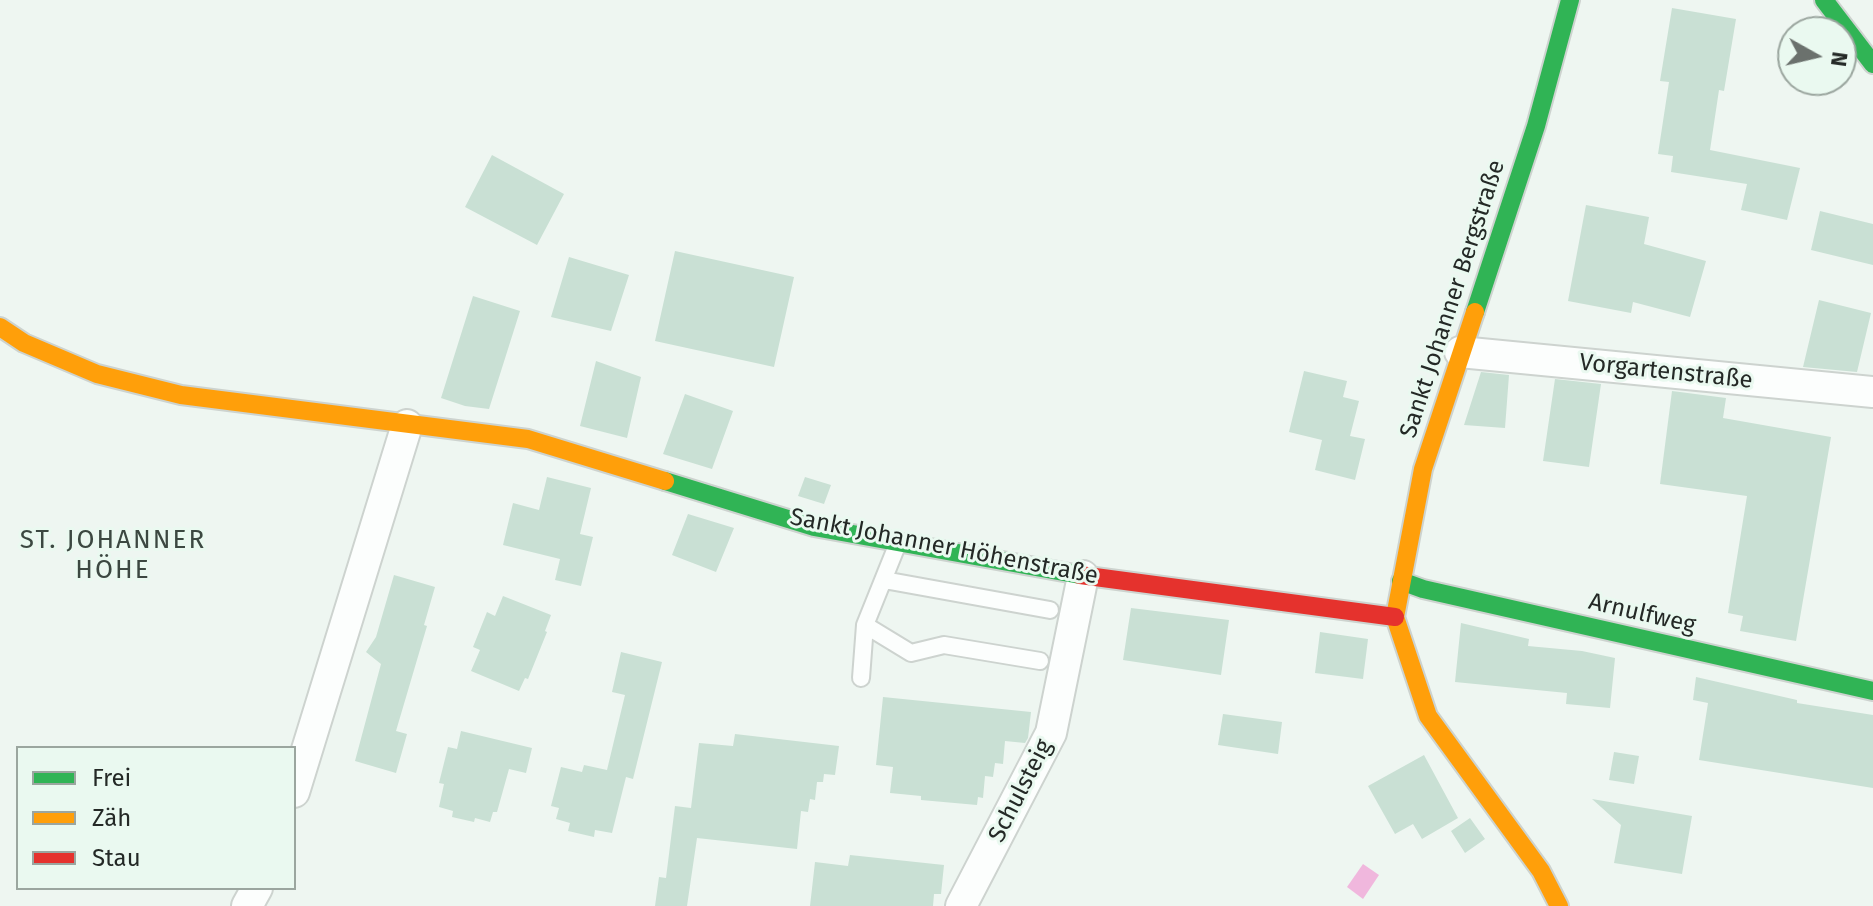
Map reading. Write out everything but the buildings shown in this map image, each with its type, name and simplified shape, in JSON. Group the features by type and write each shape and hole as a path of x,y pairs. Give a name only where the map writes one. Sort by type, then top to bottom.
{"street":[{"name":"Sankt Johanner Bergstraße","path":"1395,617 1423,469 1536,126 1570,0"},
{"path":"1824,0 1873,64"},
{"name":"Sankt Johanner Höhenstraße","path":"0,327 24,343 97,374 181,395 528,439 814,527 1083,576 1395,617"},
{"name":"Vorgartenstraße","path":"1460,352 1873,392"},
{"path":"296,786 407,425"},
{"name":"Schulsteig","path":"961,906 1051,733 1083,576"},
{"name":"Arnulfweg","path":"1401,581 1423,589 1873,691"},
{"path":"1395,617 1428,716 1541,871 1559,906"}],"lane":[{"path":"861,678 865,625 898,542"},
{"path":"884,580 1050,610"},
{"path":"865,625 911,653 944,645 1040,661"}],"shaded area":[{"path":"1363,864 1379,875 1363,899 1347,887"}],"traffic: fast":[{"path":"1475,312 1536,126 1570,0"},
{"path":"1824,0 1873,64"},
{"path":"665,481 814,527 1080,575"},
{"path":"1401,581 1423,589 1873,691"}],"traffic: slow":[{"path":"1475,312 1423,469 1395,617 1428,716 1541,871 1559,906"},
{"path":"0,327 24,343 97,374 181,395 528,439 665,481"}],"traffic: jam":[{"path":"1080,575 1395,617"}],"district":[{"name":"ST. JOHANNER HÖHE","path":"113,556"}]}
